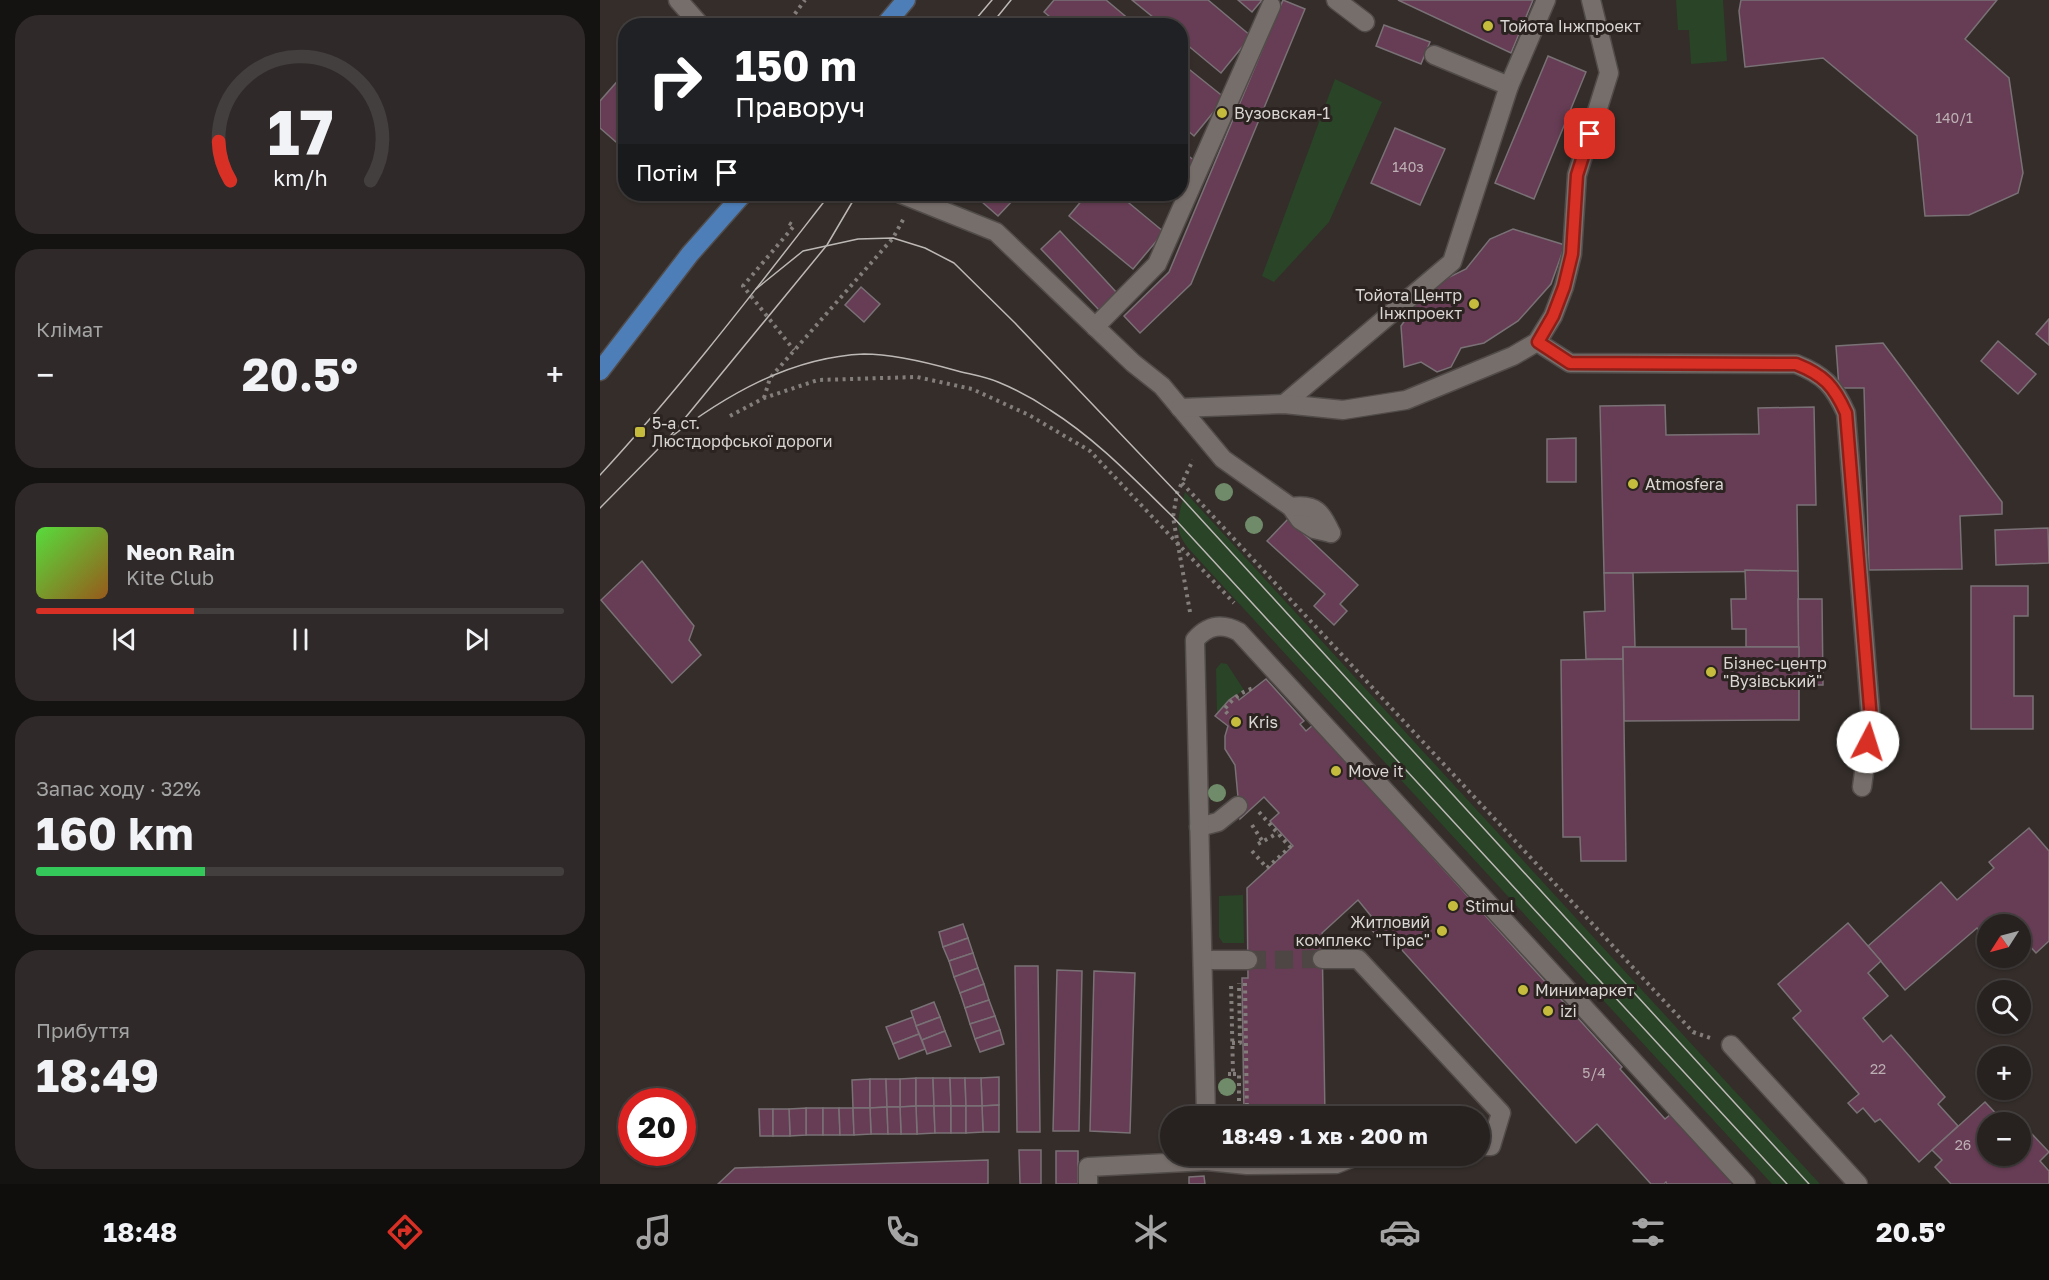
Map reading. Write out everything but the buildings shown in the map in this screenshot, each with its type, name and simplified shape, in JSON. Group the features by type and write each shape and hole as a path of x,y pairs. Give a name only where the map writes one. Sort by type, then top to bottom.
{"main road":[{"path":"891,18 906,0"},
{"path":"600,371 690,254 737,201"}],"street":[{"path":"678,0 694,18"},
{"path":"1335,0 1365,22"},
{"path":"1284,404 1452,262 1509,86 1546,0"},
{"path":"1180,408 1284,404 1342,410 1406,400 1513,356 1538,342 1553,316 1564,287 1572,254 1577,175 1609,73 1591,0"},
{"path":"1188,194 1271,6"},
{"path":"1434,55 1509,86"},
{"path":"920,201 996,232 1133,363 1162,386 1223,459 1292,507"},
{"path":"1095,327 1157,264 1185,201"},
{"path":"1538,342 1570,363 1796,364 1826,379 1838,395 1846,413 1871,720 1862,787"},
{"path":"1206,1106 1195,640 1209,628 1229,626 1239,632 1746,1184"},
{"path":"1199,826 1218,822 1238,806"},
{"path":"1322,959 1358,958 1501,1113 1490,1146"},
{"path":"1203,960 1248,960"},
{"path":"1731,1045 1858,1184"},
{"path":"1088,1176 1160,1166"}],"path":[{"path":"792,18 805,0"},
{"path":"764,398 770,378 893,238 906,201"},
{"path":"789,223 794,226 743,286 794,350"},
{"path":"730,416 764,398 818,380 917,377 972,389 1029,415 1090,451 1178,542"},
{"path":"1195,640 1173,517 1177,493 1204,438"},
{"path":"1182,483 1693,1032 1731,1045"},
{"path":"1233,718 1224,710 1230,702 1255,688"},
{"path":"1252,850 1267,868 1290,847 1259,812"},
{"path":"1247,828 1251,825 1261,843 1278,833"},
{"path":"1245,980 1247,1106"},
{"path":"1232,1016 1231,981 1239,981 1240,1043 1232,1043"},
{"path":"1240,1012 1246,1012"},
{"path":"1233,1074 1239,1074 1239,1106"}],"green space":[{"path":"1676,0 1723,0 1727,61 1691,64 1689,30 1678,30"},
{"path":"1335,79 1382,102 1329,222 1274,282 1262,276"},
{"path":"1185,492 1820,1184 1772,1184 1188,548 1178,528"},
{"path":"1221,663 1227,664 1244,690 1229,700 1217,713 1216,669"},
{"path":"1243,895 1244,943 1223,943 1219,937 1219,896"}],"tunnel":[{"path":"1248,960 1322,959"}],"tram line":[{"path":"977,18 992,0"},
{"path":"996,18 1011,0"},
{"path":"600,475 689,372 825,201"},
{"path":"600,508 667,440 827,245 853,201"},
{"path":"756,289 803,251 858,239 893,238 925,248 954,263 1015,323 1177,493 1809,1184"},
{"path":"667,440 711,408 784,371 837,357 864,354 909,359 987,378 1018,391 1067,421 1129,474 1173,517 1787,1184"}],"place":[{"name":"Тойота Інжпроект","path":"1488,26"},
{"name":"Вузовская-1","path":"1222,113"},
{"name":"Тойота Центр Інжпроект","path":"1474,304"},
{"name":"5-а ст. Люстдорфської дороги","path":"640,432"},
{"name":"Atmosfera","path":"1633,484"},
{"name":"Бізнес-центр \"Вузівський\"","path":"1711,672"},
{"name":"Kris","path":"1236,722"},
{"name":"Move it","path":"1336,771"},
{"name":"Stimul","path":"1453,906"},
{"name":"Житловий комплекс \"Тірас\"","path":"1442,931"},
{"name":"Минимаркет","path":"1523,990"},
{"name":"izi","path":"1548,1011"}],"route":[{"path":"1590,134 1577,175 1572,254 1564,287 1553,316 1538,342 1570,363 1796,364 1826,379 1838,395 1846,413 1871,720 1868,742"}]}
